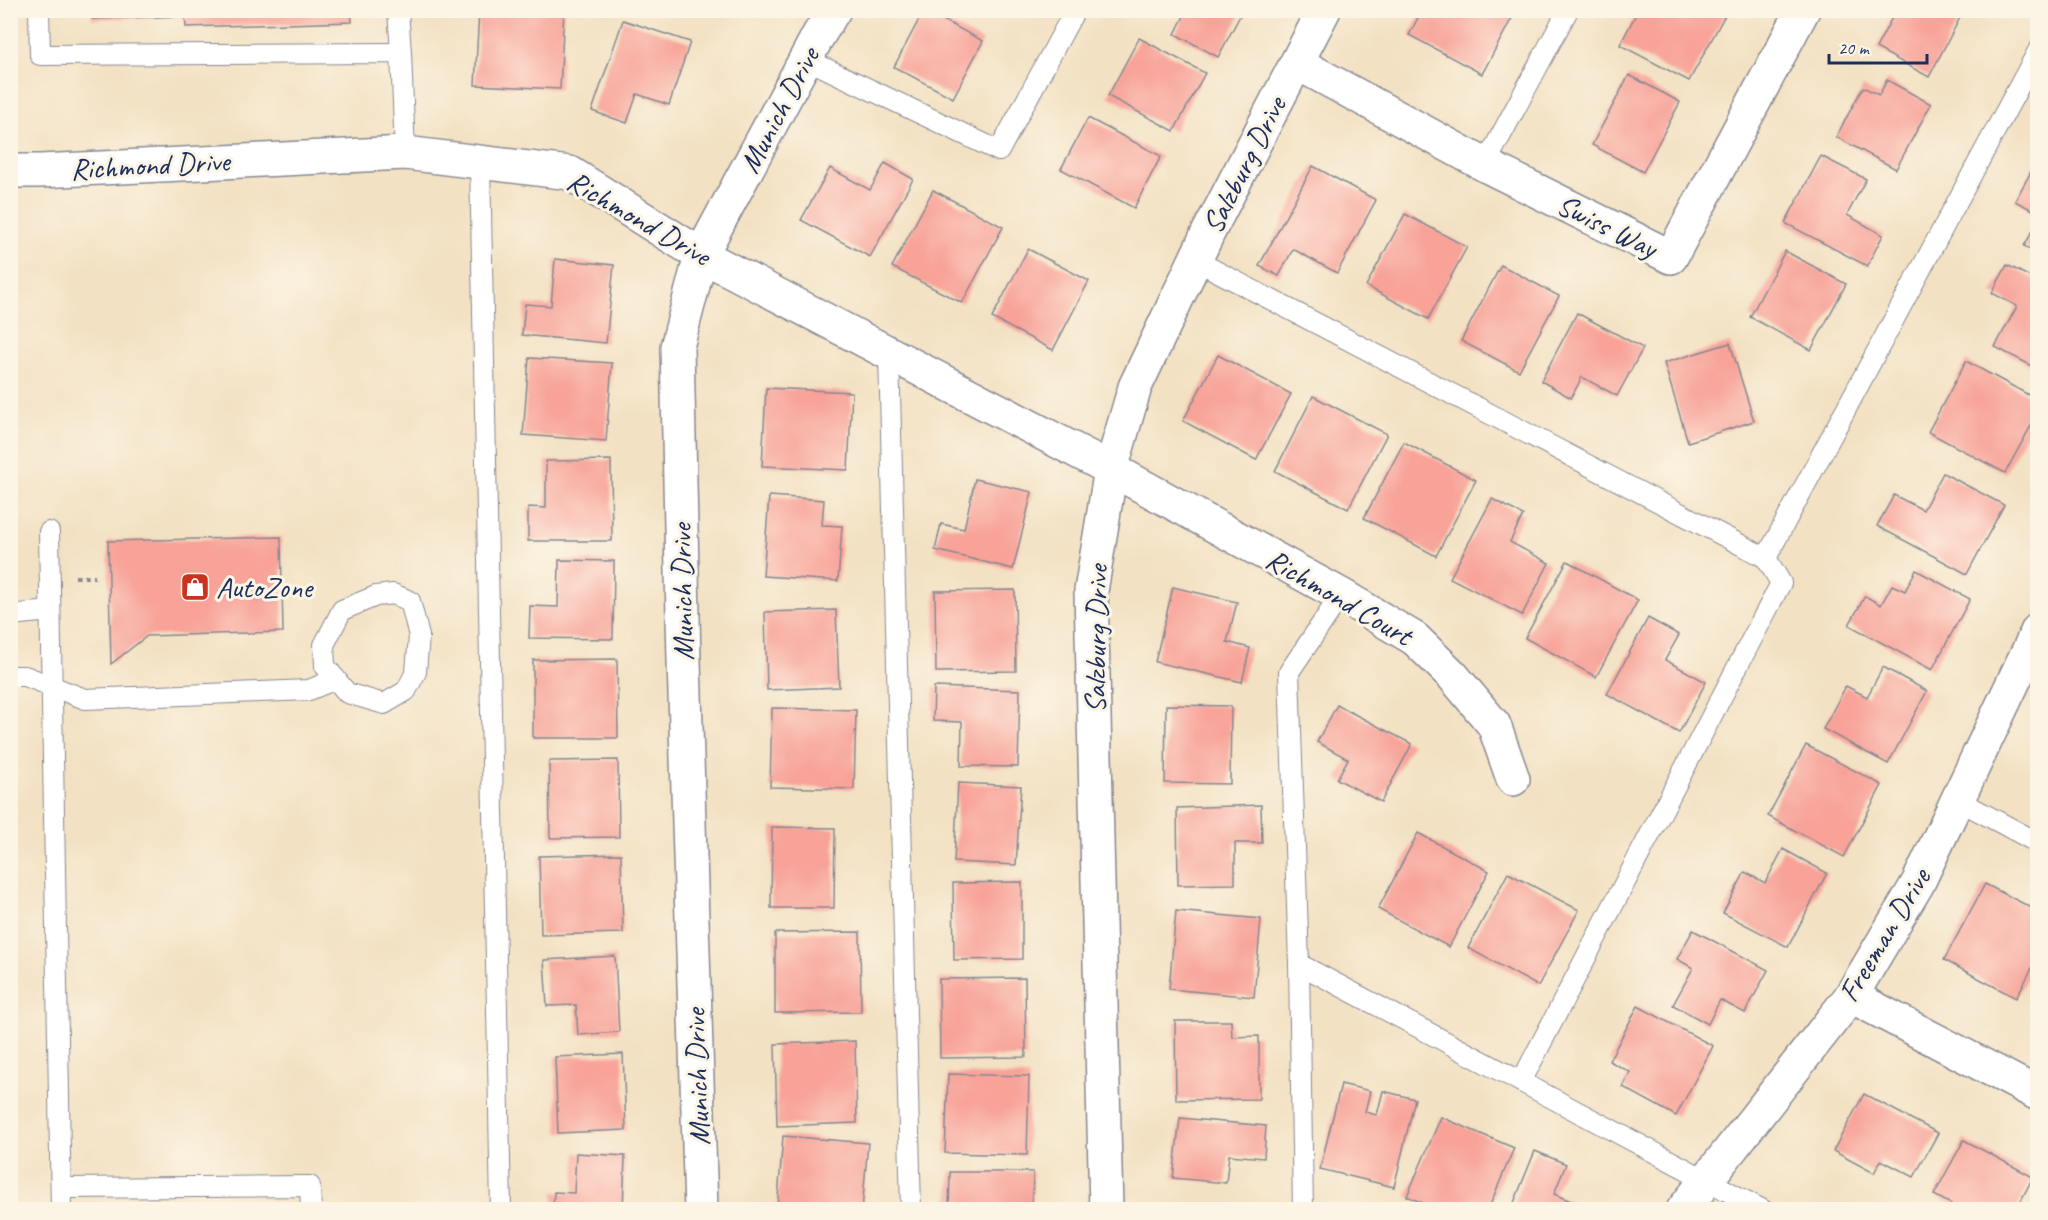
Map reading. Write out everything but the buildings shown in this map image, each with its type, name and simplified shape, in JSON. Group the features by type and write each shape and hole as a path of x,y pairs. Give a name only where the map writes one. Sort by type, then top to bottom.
{"street":[{"name":"Munich Drive","path":"701,1209 684,672 677,347 701,255 834,10"},
{"name":"Salzburg Drive","path":"1106,1209 1091,591 1111,469 1135,387 1196,260 1324,10"},
{"name":"Swiss Way","path":"1297,63 1485,165 1671,257 1803,10"},
{"name":"Richmond Drive","path":"10,171 405,153 570,172 701,255 1111,469"},
{"name":"Richmond Court","path":"1111,469 1341,595 1415,639 1453,676 1494,725 1513,779"},
{"name":"Freeman Drive","path":"1683,1209 1851,996 1918,883 2037,630"},
{"path":"1851,996 2037,1095"}],"lane":[{"path":"39,10 40,55 401,53"},
{"path":"398,10 405,153"},
{"path":"806,59 999,151 1075,10"},
{"path":"1485,165 1568,10"},
{"path":"1766,558 2037,51"},
{"path":"480,162 501,1209"},
{"path":"1196,260 1766,558 1781,583 1521,1082"},
{"path":"890,354 912,1209"},
{"path":"49,532 62,1209"},
{"path":"393,594 410,601 419,636 416,672 406,691 384,704 347,693 336,679 325,666 324,645 342,610 376,596 393,594"},
{"path":"1303,1209 1299,964 1289,672 1341,595"},
{"path":"10,615 50,611"},
{"path":"10,676 25,676 85,699 309,690 336,679"},
{"path":"1958,800 2037,843"},
{"path":"1299,964 1763,1209"},
{"path":"61,1188 310,1186 311,1209"}],"path":[{"path":"10,574 17,574"},
{"path":"67,576 95,576"}],"place":[{"name":"AutoZone","path":"195,587"}]}
